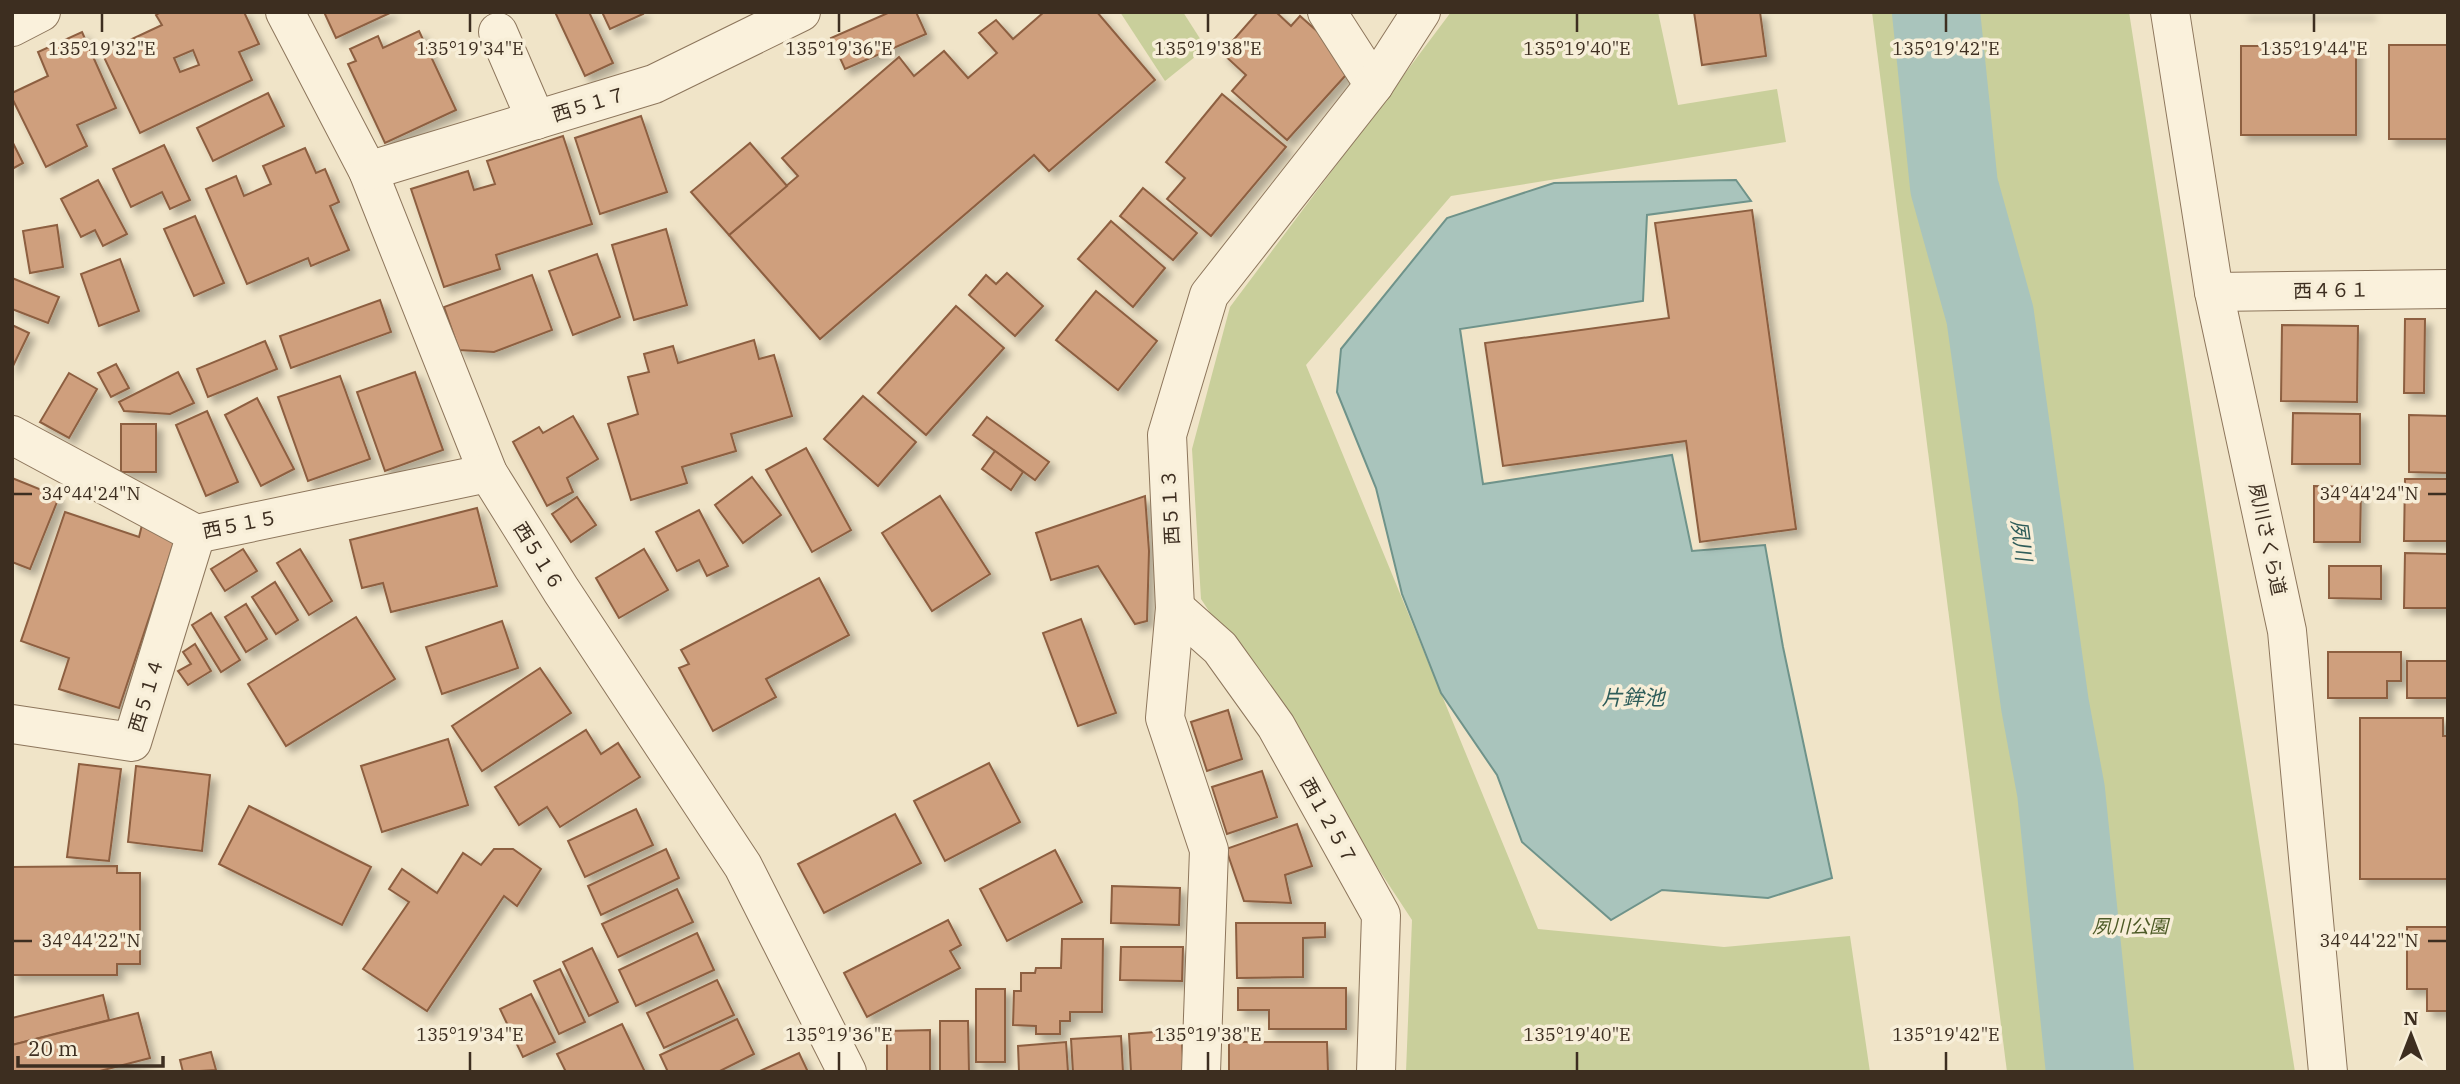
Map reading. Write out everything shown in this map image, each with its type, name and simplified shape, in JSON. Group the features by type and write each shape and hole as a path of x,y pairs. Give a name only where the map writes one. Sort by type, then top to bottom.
{"street":[{"path":"12,27 41,12"},
{"name":"西５１６","path":"285,12 368,172 488,473 561,590 743,866 847,1072"},
{"name":"西５１７","path":"368,172 654,84 801,12"},
{"path":"1326,12 1374,85"},
{"name":"西５１３","path":"1201,1072 1209,850 1165,718 1175,608 1167,435 1209,295 1374,85 1421,12"},
{"name":"夙川さくら道","path":"2170,12 2214,292 2287,631 2328,1072"},
{"path":"498,32 536,120"},
{"name":"西４６１","path":"2214,292 2448,289"},
{"name":"西５１５","path":"12,435 196,534 488,473"},
{"name":"西５１４","path":"12,724 132,742 196,534"},
{"name":"西１２５７","path":"1175,608 1220,648 1276,726 1381,915 1376,1072"}],"green space":[{"path":"1120,12 1183,12 1206,48 1165,81"},
{"path":"1451,12 1658,12 1678,105 1777,89 1786,142 1451,196 1306,365 1538,929 1724,947 1850,936 1870,1072 1406,1072 1412,920 1201,599 1192,449 1230,307"},
{"name":"夙川公園","path":"1872,12 2129,12 2295,1072 2007,1072"}],"water":[{"name":"片鉾池","path":"1736,180 1751,201 1647,215 1643,301 1460,329 1483,484 1672,455 1692,551 1765,545 1783,647 1832,878 1768,898 1662,890 1611,920 1522,842 1497,775 1441,693 1402,594 1376,488 1337,392 1341,349 1447,218 1554,183"}],"building":[{"path":"161,12 244,12 259,44 239,52 252,80 140,133 102,53 162,25 156,15","holes":["193,50 199,65 180,72 174,58"]},
{"path":"324,12 392,12 336,38"},
{"path":"555,12 589,12 613,63 585,76"},
{"path":"602,12 642,12 643,14 610,29"},
{"path":"890,12 916,12 926,34 845,69 831,38"},
{"path":"1044,12 1097,12 1155,80 1049,171 1034,155 820,339 729,235 798,176 782,158 899,57 914,76 944,51 968,78 997,53 979,33 996,20 1013,39"},
{"path":"1258,12 1276,12 1291,26 1300,16 1355,65 1287,140 1232,91 1246,75 1222,53"},
{"path":"1694,12 1760,12 1766,56 1702,65"},
{"path":"2369,12 2369,13 2243,13"},
{"path":"419,31 456,110 385,143 348,64 356,61 350,49 378,36 383,48"},
{"path":"82,32 116,108 77,125 87,146 46,167 12,93 48,76 38,52"},
{"path":"2389,45 2448,45 2448,139 2389,139"},
{"path":"2241,46 2356,46 2356,135 2241,135"},
{"path":"268,93 284,126 213,161 197,128"},
{"path":"1222,94 1286,147 1211,236 1167,199 1185,178 1166,162"},
{"path":"641,116 667,192 600,214 575,138"},
{"path":"563,136 592,224 496,255 500,269 444,287 411,189 468,171 474,190 495,184 487,161"},
{"path":"12,141 23,163 12,169"},
{"path":"750,143 787,186 729,235 691,192"},
{"path":"164,145 190,200 170,209 162,192 131,207 113,169"},
{"path":"305,148 316,173 325,169 339,202 330,206 349,250 311,266 308,258 247,284 206,189 236,176 244,196 271,184 263,166"},
{"path":"98,180 127,234 103,246 95,230 81,237 61,199"},
{"path":"1143,188 1197,233 1173,260 1120,216"},
{"path":"1752,210 1796,529 1700,542 1686,441 1503,466 1485,343 1669,318 1655,223"},
{"path":"195,216 224,283 194,296 164,229"},
{"path":"1111,221 1165,268 1133,307 1078,259"},
{"path":"57,225 63,267 30,273 23,231"},
{"path":"666,229 687,305 634,320 612,245"},
{"path":"597,254 620,317 573,335 549,271"},
{"path":"120,259 139,311 99,326 81,274"},
{"path":"1007,273 1043,306 1015,336 969,295 986,275 996,284"},
{"path":"532,275 552,330 494,352 459,350 444,307"},
{"path":"12,278 59,297 48,323 12,309"},
{"path":"1096,291 1157,341 1118,390 1056,340"},
{"path":"380,300 391,332 291,368 280,336"},
{"path":"956,306 1004,348 926,435 878,393"},
{"path":"2405,319 2425,319 2424,393 2404,393"},
{"path":"12,325 29,333 12,368"},
{"path":"2282,325 2358,326 2357,402 2281,401"},
{"path":"754,340 759,359 774,355 792,416 731,434 736,451 682,467 687,483 631,500 608,424 638,414 628,377 649,372 644,354 673,346 678,363"},
{"path":"265,341 277,369 208,397 197,369"},
{"path":"116,364 129,388 111,397 98,373"},
{"path":"178,372 194,403 170,414 124,411 119,402"},
{"path":"415,372 443,450 385,471 357,392"},
{"path":"69,373 97,389 69,438 40,422"},
{"path":"340,376 370,459 308,481 278,397"},
{"path":"863,396 916,442 878,486 824,439"},
{"path":"257,398 294,469 261,486 225,415"},
{"path":"207,411 238,482 206,496 176,425"},
{"path":"2293,413 2360,414 2360,464 2292,464"},
{"path":"2409,415 2448,416 2448,473 2409,472"},
{"path":"573,416 598,459 567,478 573,492 547,506 513,442 539,427 543,433"},
{"path":"987,417 1049,462 1035,480 973,435"},
{"path":"121,424 156,424 156,472 121,472"},
{"path":"806,448 851,530 812,552 766,470"},
{"path":"995,451 1023,472 1011,490 982,469"},
{"path":"752,477 781,515 743,543 715,505"},
{"path":"12,478 59,497 30,569 12,562"},
{"path":"2405,479 2448,479 2448,541 2404,541"},
{"path":"2314,486 2361,487 2360,542 2314,542"},
{"path":"940,496 990,574 932,611 882,533"},
{"path":"1145,496 1149,551 1147,621 1135,624 1098,566 1051,580 1036,533"},
{"path":"577,497 596,525 571,542 552,514"},
{"path":"477,508 497,586 391,612 383,583 362,588 350,540"},
{"path":"699,510 728,566 707,576 699,560 677,571 656,532"},
{"path":"65,512 139,537 142,525 176,537 119,708 59,689 69,658 21,641"},
{"path":"243,549 257,571 225,591 211,569"},
{"path":"300,549 332,601 309,615 277,563"},
{"path":"644,549 668,590 619,618 596,578"},
{"path":"2405,553 2448,554 2448,608 2404,608"},
{"path":"2329,566 2381,566 2381,599 2329,598"},
{"path":"819,578 849,635 766,679 776,697 713,731 679,668 689,664 681,650"},
{"path":"275,582 298,620 276,634 252,597"},
{"path":"246,604 267,639 246,652 225,617"},
{"path":"211,613 240,660 221,672 192,625"},
{"path":"356,617 395,679 286,746 248,684"},
{"path":"1081,619 1116,713 1078,726 1043,633"},
{"path":"502,621 518,668 442,694 426,647"},
{"path":"195,644 211,671 188,685 178,671 191,664 183,652"},
{"path":"2328,652 2401,652 2401,681 2387,681 2387,698 2328,698"},
{"path":"2407,661 2448,661 2448,698 2407,698"},
{"path":"540,668 571,713 482,771 452,726"},
{"path":"1228,710 1242,759 1207,771 1191,722"},
{"path":"2360,718 2443,718 2443,736 2448,736 2448,879 2360,879"},
{"path":"586,730 601,754 618,743 640,777 560,827 547,807 519,825 495,787"},
{"path":"448,739 468,805 382,832 361,766"},
{"path":"989,763 1020,822 945,861 914,801"},
{"path":"79,764 121,769 109,861 67,857"},
{"path":"136,766 210,775 202,851 128,842"},
{"path":"1262,771 1277,817 1227,834 1212,787"},
{"path":"249,806 371,867 342,925 219,864"},
{"path":"636,809 653,845 585,877 568,841"},
{"path":"895,814 921,863 824,913 798,864"},
{"path":"1297,824 1312,866 1285,875 1291,903 1244,901 1226,849"},
{"path":"494,849 513,849 541,869 517,906 504,896 427,1011 363,969 409,902 389,889 402,869 437,893 463,853 481,865"},
{"path":"666,849 679,878 601,915 588,886"},
{"path":"1055,850 1082,902 1007,941 980,889"},
{"path":"117,866 117,873 140,873 140,964 117,964 117,975 12,975 12,867"},
{"path":"1112,886 1180,888 1179,925 1111,923"},
{"path":"677,889 693,922 618,957 602,924"},
{"path":"948,920 961,945 950,951 960,968 867,1017 844,973"},
{"path":"1236,923 1325,923 1325,937 1303,938 1303,977 1237,978"},
{"path":"2407,927 2448,927 2448,1011 2427,1011 2427,989 2407,989"},
{"path":"697,933 714,970 636,1006 619,970"},
{"path":"1062,939 1103,939 1102,1012 1070,1012 1070,1021 1060,1021 1060,1034 1036,1034 1036,1026 1013,1025 1014,991 1021,991 1021,973 1035,973 1036,968 1061,968"},
{"path":"1121,947 1183,947 1182,981 1120,980"},
{"path":"592,948 618,1002 589,1016 563,962"},
{"path":"560,969 585,1022 559,1034 534,981"},
{"path":"717,980 734,1015 664,1048 647,1013"},
{"path":"1238,988 1346,988 1346,1029 1269,1029 1269,1010 1238,1010"},
{"path":"976,989 1005,989 1005,1062 976,1062"},
{"path":"531,994 555,1042 523,1057 500,1009"},
{"path":"103,995 109,1020 12,1045 12,1018"},
{"path":"138,1013 150,1058 96,1072 12,1072 12,1045"},
{"path":"737,1019 754,1054 718,1072 668,1072 660,1055"},
{"path":"940,1021 968,1021 969,1072 940,1072"},
{"path":"622,1024 645,1072 566,1072 557,1054"},
{"path":"930,1030 930,1072 887,1072 887,1031"},
{"path":"1181,1030 1184,1072 1131,1072 1129,1034"},
{"path":"1121,1036 1123,1072 1073,1072 1071,1039"},
{"path":"1066,1042 1068,1072 1019,1072 1018,1046"},
{"path":"1229,1042 1327,1042 1328,1072 1229,1072"},
{"path":"211,1052 216,1070 183,1072 180,1060"},
{"path":"799,1053 808,1072 758,1072"}],"waterway":[{"name":"夙川","path":"1936,12 1954,186 1990,315 2045,705 2061,791 2090,1072"}]}
